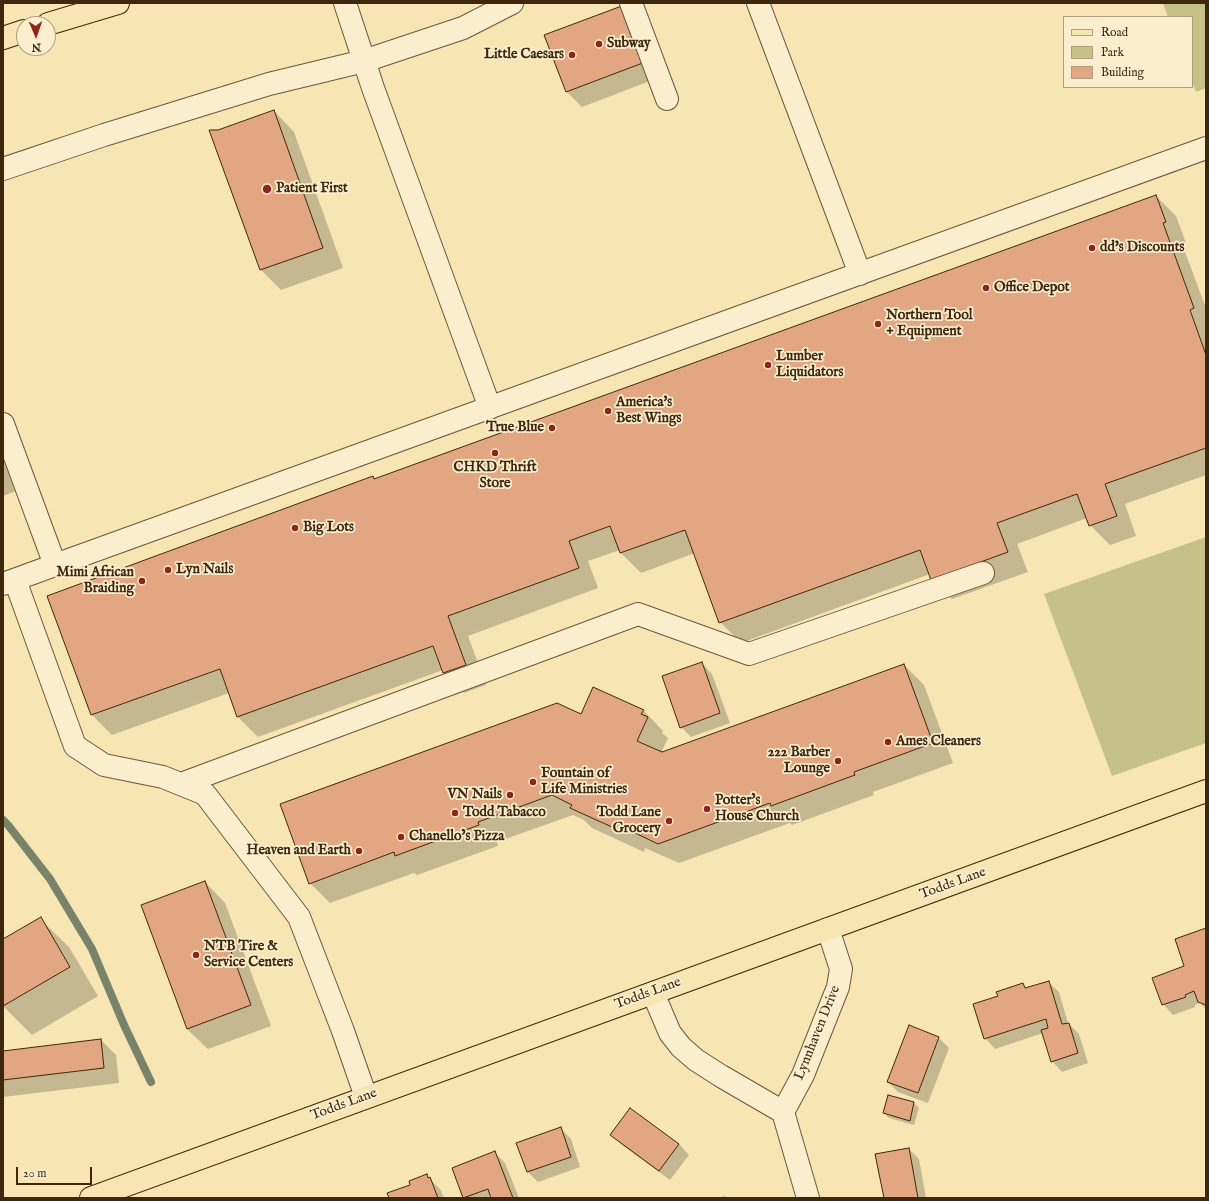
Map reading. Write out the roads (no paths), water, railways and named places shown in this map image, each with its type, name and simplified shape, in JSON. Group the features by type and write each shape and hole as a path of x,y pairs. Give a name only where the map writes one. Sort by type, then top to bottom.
{"main road":[{"path":"56,22 118,3"},
{"path":"3,38 16,34"},
{"name":"Todds Lane","path":"91,1198 1206,791"}],"street":[{"path":"345,3 364,61 490,408"},
{"path":"3,169 111,133 269,84 364,61 463,28 512,3"},
{"path":"631,3 667,99"},
{"path":"758,3 860,274"},
{"path":"366,1097 343,1031 299,918 205,794 163,777 104,765 75,746 9,582 1206,148"},
{"path":"3,424 55,566"},
{"path":"181,784 638,614 749,654 983,573"},
{"name":"Lynnhaven Drive","path":"783,1112 803,1075 838,987 841,969 828,929"},
{"path":"653,992 670,1033 681,1047 696,1060 721,1076 783,1112 808,1198"}],"waterway":[{"path":"3,820 50,879 92,949 124,1025 151,1082"}],"place":[{"name":"Subway","path":"599,44"},
{"name":"Little Caesars","path":"572,55"},
{"name":"Patient First","path":"267,189"},
{"name":"dd's Discounts","path":"1092,248"},
{"name":"Office Depot","path":"986,288"},
{"name":"Northern Tool + Equipment","path":"878,324"},
{"name":"Lumber Liquidators","path":"768,365"},
{"name":"America's Best Wings","path":"608,411"},
{"name":"True Blue","path":"552,428"},
{"name":"CHKD Thrift Store","path":"495,453"},
{"name":"Big Lots","path":"295,528"},
{"name":"Lyn Nails","path":"168,570"},
{"name":"Mimi African Braiding","path":"142,581"},
{"name":"Ames Cleaners","path":"888,742"},
{"name":"222 Barber Lounge","path":"838,761"},
{"name":"Fountain of Life Ministries","path":"533,782"},
{"name":"VN Nails","path":"510,795"},
{"name":"Potter’s House Church","path":"707,809"},
{"name":"Todd Tabacco","path":"455,813"},
{"name":"Todd Lane Grocery","path":"669,821"},
{"name":"Chanello’s Pizza","path":"401,837"},
{"name":"Heaven and Earth","path":"359,851"},
{"name":"NTB Tire & Service Centers","path":"196,955"}]}
